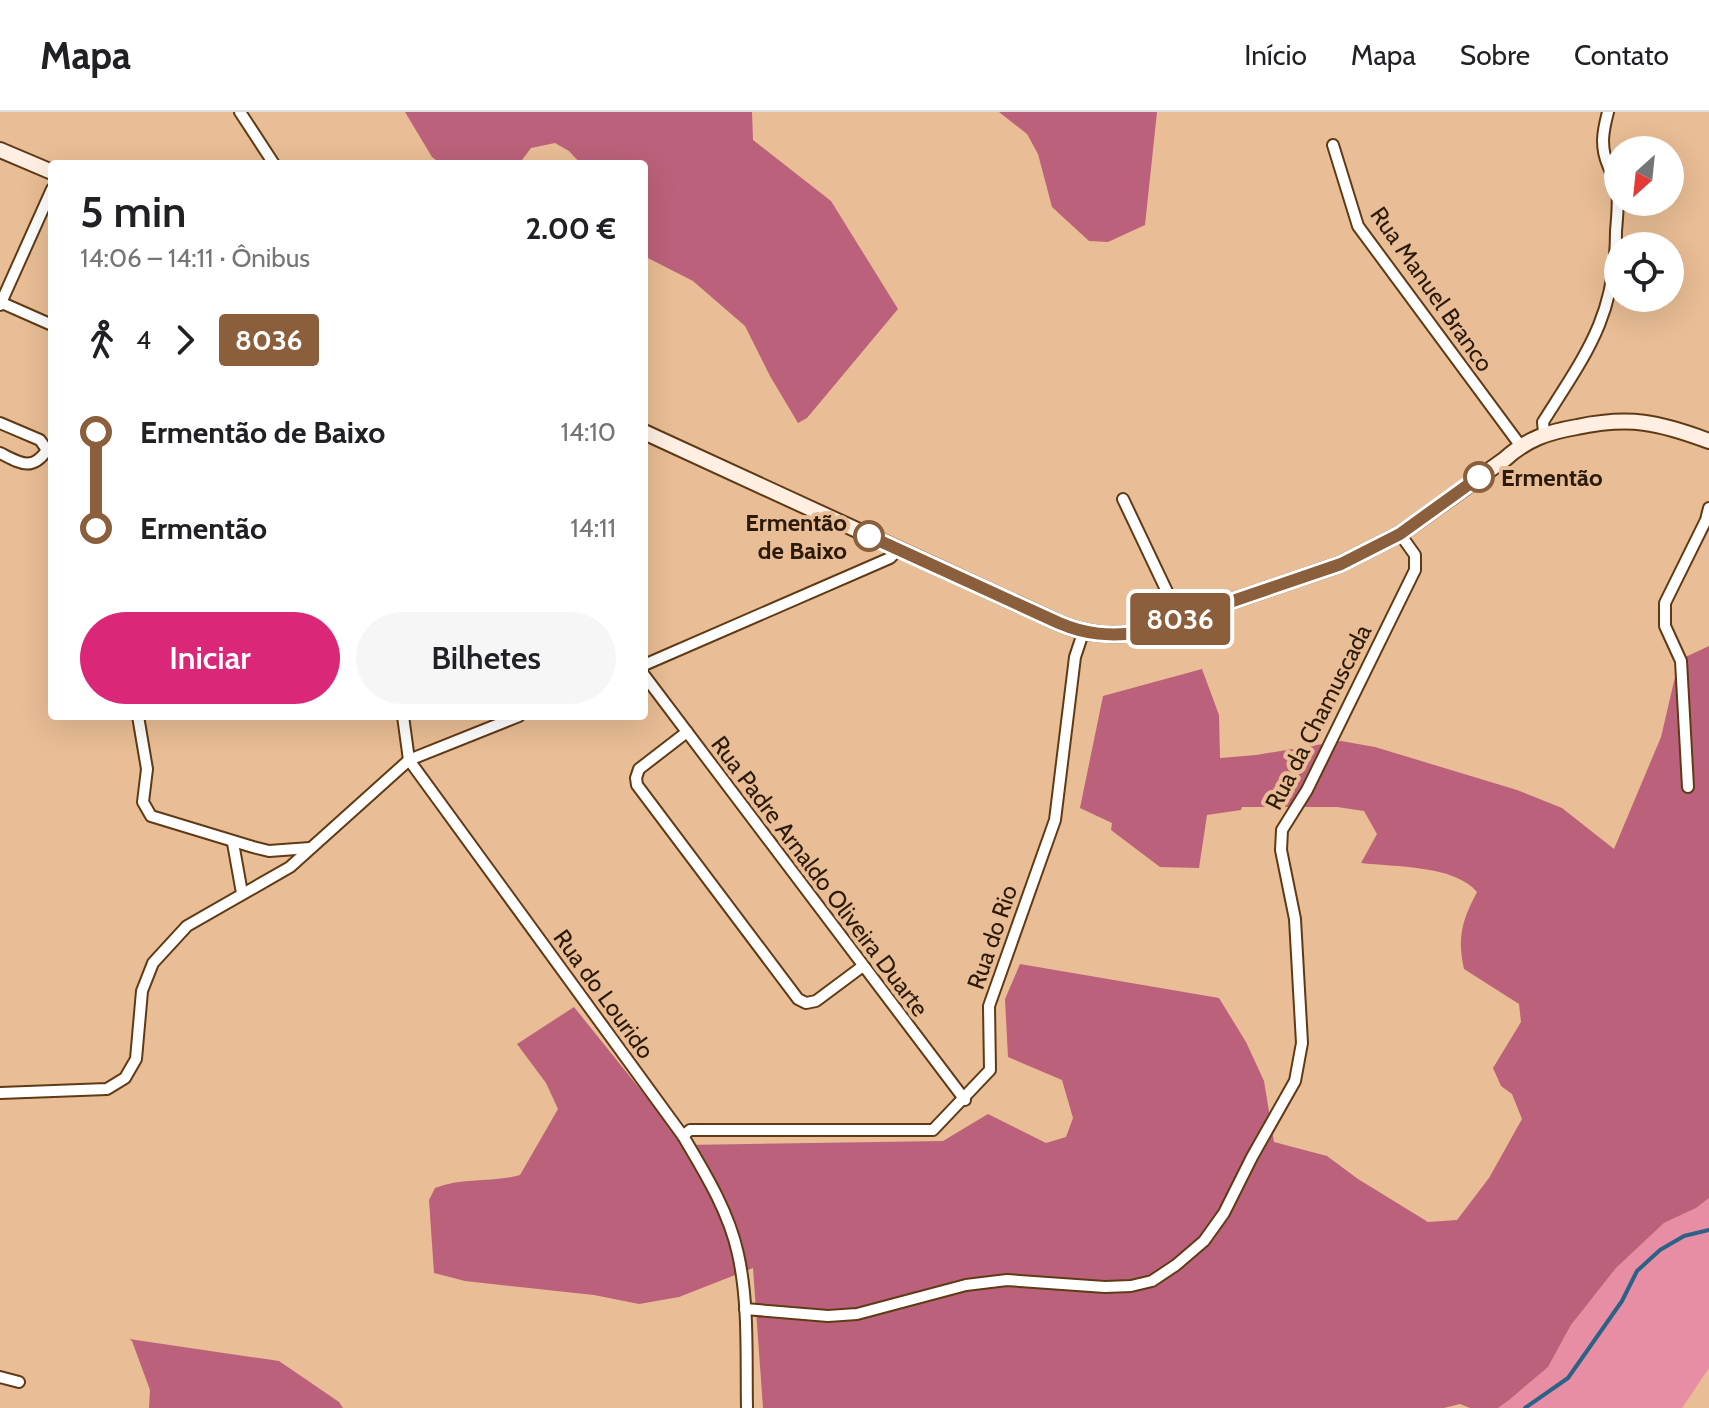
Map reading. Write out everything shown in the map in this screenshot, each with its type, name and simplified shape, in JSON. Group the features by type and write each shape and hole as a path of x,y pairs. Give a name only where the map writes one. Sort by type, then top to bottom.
{"street":[{"path":"240,112 271,160"},
{"path":"1544,433 1543,422 1602,323 1612,283 1617,188 1606,160 1601,135 1608,112"},
{"name":"Rua Manuel Branco","path":"1333,145 1358,226 1520,445"},
{"path":"0,150 48,170"},
{"path":"48,198 0,303 48,323"},
{"path":"648,434 1083,633 1108,636 1139,633 1341,564 1400,534 1520,445 1544,433 1611,420 1652,423 1709,441"},
{"path":"0,423 40,440 47,450 40,460 31,464 21,463 0,453"},
{"path":"1123,499 1180,619"},
{"path":"1688,787 1681,661 1665,626 1665,603 1709,508"},
{"name":"Rua da Chamuscada","path":"745,1309 828,1316 857,1314 966,1285 1007,1280 1131,1286 1152,1281 1204,1241 1224,1213 1295,1081 1302,1043 1295,919 1281,850 1282,830 1307,790 1415,570 1415,555 1400,534"},
{"path":"648,663 890,558 899,549"},
{"name":"Rua do Rio","path":"683,1136 690,1130 933,1130 965,1100 990,1070 989,1006 1055,820 1075,657 1083,633"},
{"name":"Rua Padre Arnaldo Oliveira Duarte","path":"648,680 965,1100"},
{"path":"139,720 147,769 143,802 151,816 233,843 269,851 310,848"},
{"name":"Rua do Lourido","path":"404,720 409,760 683,1136 730,1227 740,1264 745,1309 747,1408"},
{"path":"0,1093 107,1089 125,1078 136,1059 142,991 153,963 187,926 290,867 409,760 509,720"},
{"path":"687,732 639,769 637,785 798,999 806,1003 816,1001 863,966"},
{"path":"233,843 242,893"},
{"path":"0,1377 19,1382"}],"shaded area":[{"path":"405,112 752,112 753,140 831,201 898,309 807,418 798,423 745,326 693,281 648,258 648,160 577,160 555,143 531,148 522,160 436,160"},
{"path":"999,112 1157,112 1145,225 1108,242 1089,241 1052,207 1038,154 1027,134"},
{"path":"1709,646 1709,1198 1696,1208 1664,1223 1616,1268 1571,1325 1548,1367 1498,1408 1470,1408 1460,1404 1444,1408 763,1408 753,1268 679,1297 639,1304 594,1295 465,1281 434,1273 429,1200 435,1188 456,1182 520,1175 558,1109 546,1083 517,1044 574,1007 685,1145 943,1141 988,1114 1046,1143 1066,1137 1073,1118 1062,1080 1008,1057 1005,999 1020,964 1219,998 1246,1042 1264,1081 1274,1142 1327,1156 1428,1222 1457,1220 1489,1178 1522,1119 1512,1094 1501,1086 1493,1068 1521,1022 1519,1004 1464,969 1462,929 1477,892 1467,883 1439,872 1361,863 1377,834 1364,811 1337,807 1242,807 1241,810 1207,815 1199,868 1160,867 1111,830 1112,823 1080,808 1103,696 1202,669 1219,715 1220,758 1341,741 1375,747 1517,790 1562,808 1614,849 1661,737 1679,660"},
{"path":"1709,1198 1709,1368 1682,1408 1498,1408 1548,1367 1571,1325 1616,1268 1664,1223 1696,1208"},
{"path":"129,1339 279,1361 339,1402 343,1408 149,1408 150,1390"}],"waterway":[{"path":"1525,1408 1568,1378 1622,1301 1637,1271 1660,1250 1684,1236 1709,1230"}],"bus line":[{"name":"8036","path":"869,536 1059,623 1083,633 1108,636 1139,633 1341,564 1400,534 1479,477"}],"place":[{"name":"Ermentão","path":"1479,477"},
{"name":"Ermentão de Baixo","path":"869,536"}]}
